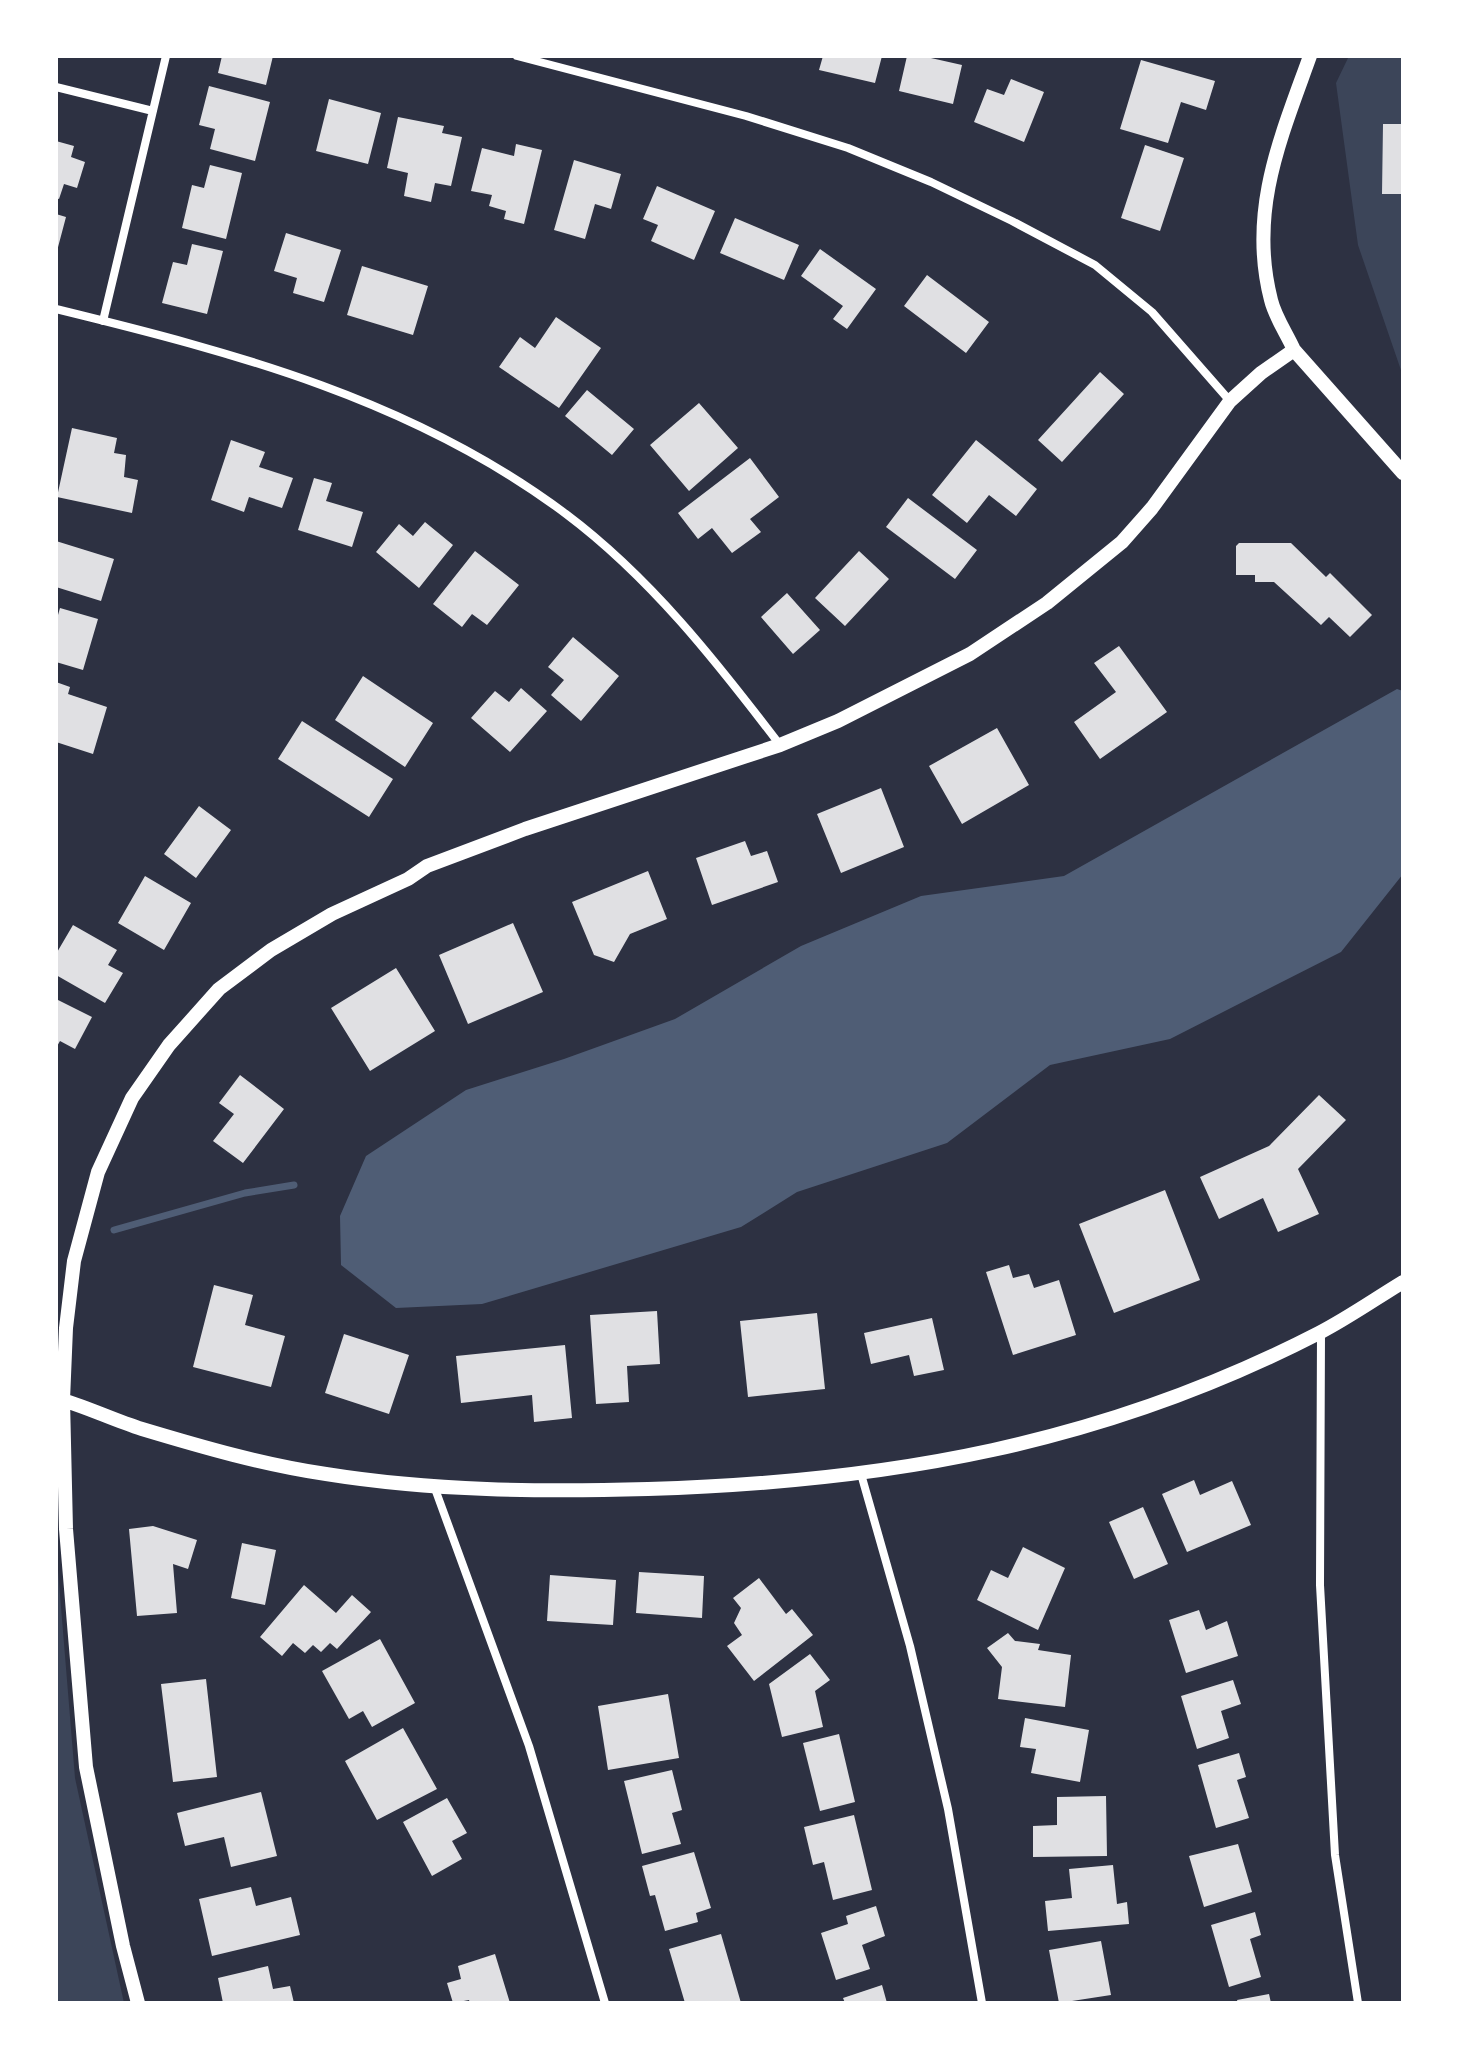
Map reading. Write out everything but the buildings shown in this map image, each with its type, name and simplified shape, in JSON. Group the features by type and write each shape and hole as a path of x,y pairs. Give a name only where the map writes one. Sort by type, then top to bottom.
{"street":[{"path":"103,321 166,56"},
{"path":"517,56 746,116 848,148 999,214 1095,265 1152,312 1230,401"},
{"path":"1310,56 1282,130 1271,172 1263,248 1271,302 1294,350 1403,473"},
{"path":"56,87 153,111"},
{"path":"56,309 273,366 359,398 437,435 499,470 566,514 644,583 707,649 780,745"},
{"path":"138,2003 86,1767 66,1529 59,1399 74,1261 98,1172 132,1098 169,1045 219,989 271,950 320,921 408,879 427,866 525,829 780,745 838,721 970,654 1047,603 1122,542 1152,508 1230,401 1261,373 1294,350"},
{"path":"59,1399 139,1428 227,1453 325,1474 434,1486 579,1491 734,1486 861,1474 979,1455 1084,1428 1210,1384 1321,1332 1403,1282"},
{"path":"1321,1332 1321,1601 1335,1855 1358,2003"},
{"path":"861,1474 910,1646 948,1809 982,2003"},
{"path":"434,1486 529,1746 605,2003"}],"shaded area":[{"path":"1349,56 1403,56 1403,376 1358,245 1336,83"},
{"path":"1397,689 1403,691 1403,874 1341,952 1170,1039 1050,1065 947,1143 797,1192 741,1227 482,1304 396,1308 341,1265 340,1216 366,1156 466,1090 675,1019 801,946 921,896 1064,876"},
{"path":"56,1546 75,1778 124,2003 56,2003"}],"waterway":[{"path":"114,1230 245,1193 294,1185"}]}
